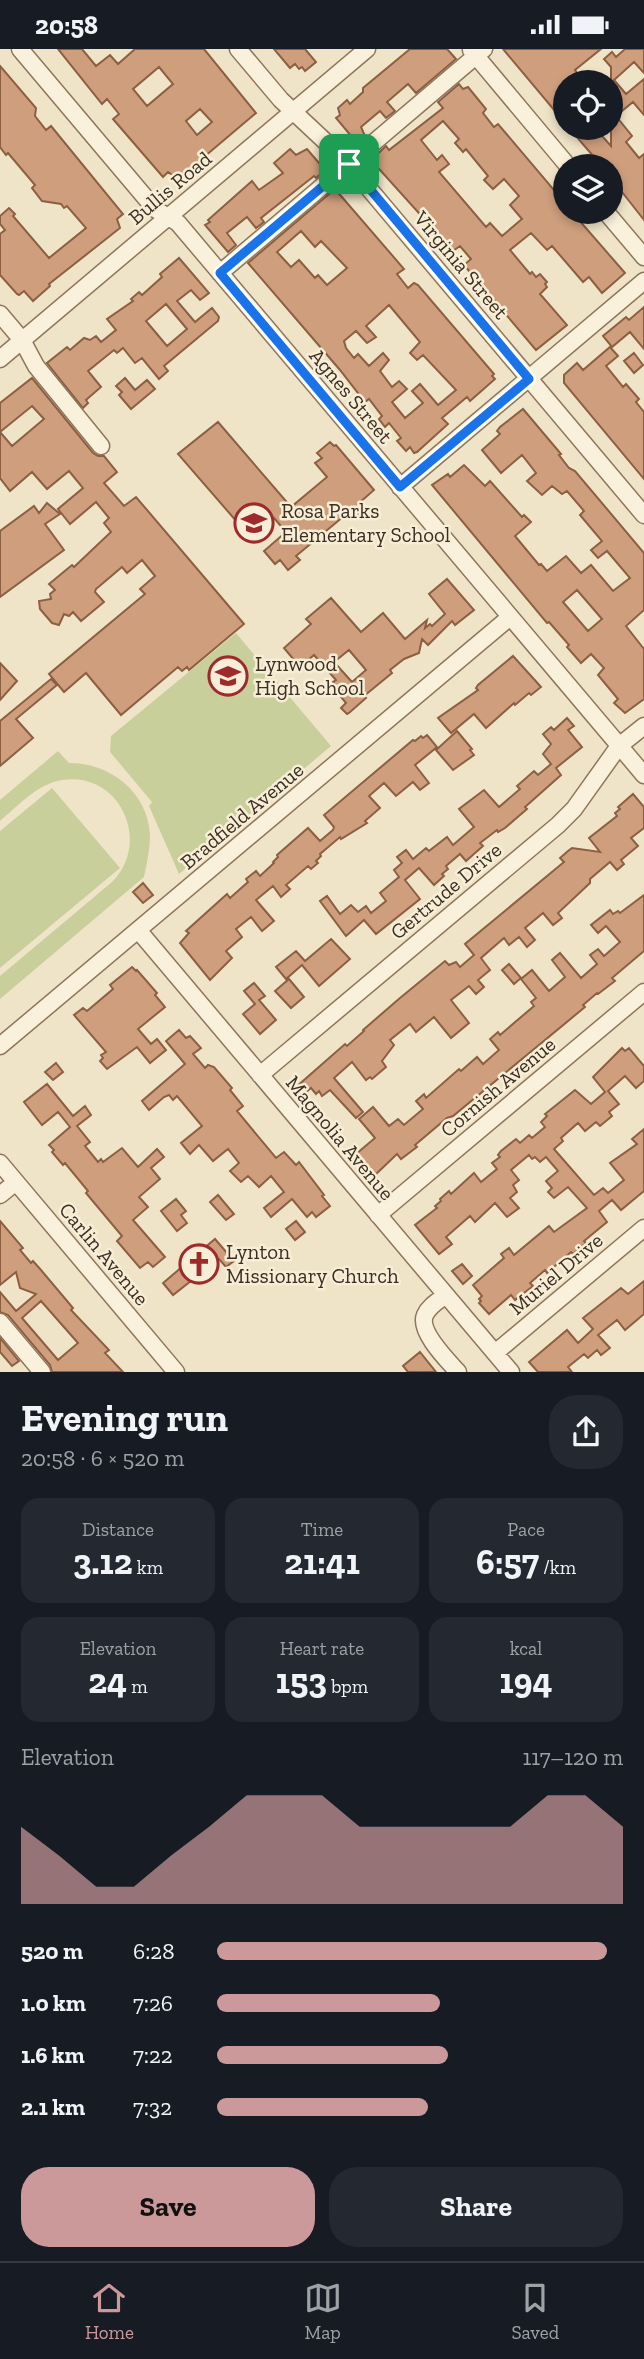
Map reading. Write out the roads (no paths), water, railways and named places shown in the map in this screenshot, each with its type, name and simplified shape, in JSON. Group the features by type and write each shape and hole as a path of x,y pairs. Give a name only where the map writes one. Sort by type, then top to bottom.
{"street":[{"name":"Agnes Street","path":"20,49 155,209 178,223 644,775"},
{"name":"Virginia Street","path":"238,49 281,100 349,164 644,515"},
{"name":"Bullis Road","path":"0,359 367,49"},
{"path":"220,273 349,164 476,51 558,154"},
{"path":"616,224 644,257"},
{"path":"400,487 644,281"},
{"path":"0,314 22,340 36,366 101,446"},
{"name":"Bradfield Avenue","path":"0,1046 510,617"},
{"name":"Gertrude Drive","path":"260,1075 558,825 574,809 620,746 644,726"},
{"name":"Magnolia Avenue","path":"138,930 495,1353 505,1370"},
{"name":"Cornish Avenue","path":"378,1215 644,992"},
{"name":"Carlin Avenue","path":"0,1163 176,1372"},
{"path":"0,1195 16,1182"},
{"name":"Muriel Drive","path":"495,1353 644,1227"},
{"path":"446,1295 430,1308 424,1318 424,1327 458,1372"},
{"path":"0,1322 42,1372"}],"place":[{"name":"Rosa Parks Elementary School","path":"254,523"},
{"name":"Lynwood High School","path":"228,676"},
{"name":"Lynton Missionary Church","path":"199,1264"}]}
